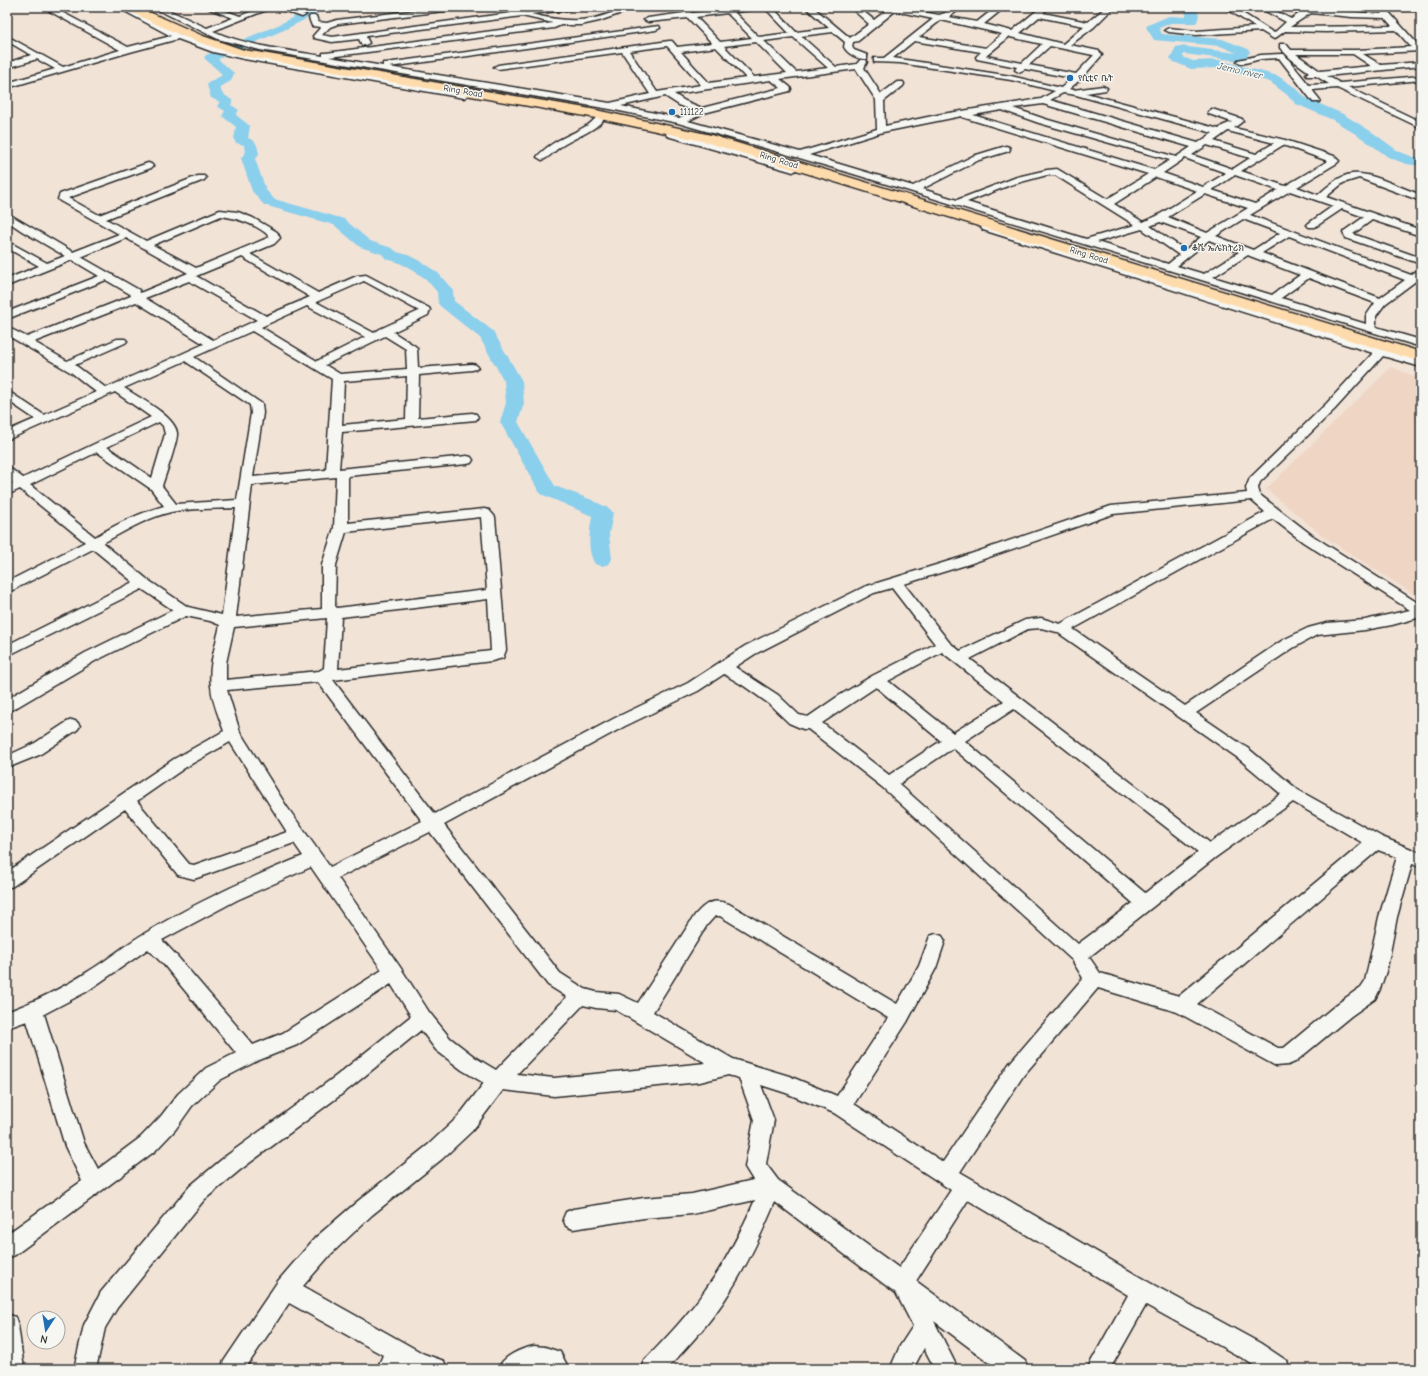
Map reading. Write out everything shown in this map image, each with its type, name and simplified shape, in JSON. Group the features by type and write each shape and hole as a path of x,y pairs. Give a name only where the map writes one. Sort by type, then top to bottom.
{"highway":[{"name":"Ring Road","path":"129,7 187,35 246,51 581,110 706,138 1384,349 1421,357"},
{"name":"Ring Road","path":"142,7 213,39 225,46"},
{"name":"Ring Road","path":"246,51 588,107 639,117 723,137 1421,350"}],"street":[{"path":"46,7 127,50"},
{"path":"121,7 178,37 225,46"},
{"path":"156,7 208,30 225,46"},
{"path":"209,7 240,18"},
{"path":"208,30 270,7"},
{"path":"277,7 302,15"},
{"path":"331,8 339,7"},
{"path":"313,18 315,24 327,25 337,22 460,7"},
{"path":"530,12 575,7"},
{"path":"505,8 560,19 575,20 587,19 625,7"},
{"path":"312,57 557,24 591,21 636,7 707,86"},
{"path":"682,7 752,80"},
{"path":"648,20 726,9 758,7"},
{"path":"768,7 795,35 835,70"},
{"path":"809,7 849,42"},
{"path":"854,7 874,24"},
{"path":"887,59 940,17 946,16 958,7"},
{"path":"978,24 1001,7"},
{"path":"966,71 986,50 1046,7"},
{"path":"1066,46 1110,7"},
{"path":"1228,7 1274,37 1289,52 1318,74 1421,125"},
{"path":"1262,7 1291,22"},
{"path":"1283,7 1352,15 1387,16"},
{"path":"505,8 557,24"},
{"path":"801,155 882,130 962,114 1042,101 1063,90 1078,77 1098,55 1096,53 1066,46 1048,44 978,24 940,17 913,9 889,8 874,24 849,42"},
{"path":"1380,8 1421,8"},
{"path":"1380,8 1406,38 1419,49"},
{"path":"726,9 794,74"},
{"path":"1274,37 1291,22 1312,10"},
{"path":"327,25 316,36 319,38 330,39 362,36 365,34 521,14"},
{"path":"1037,14 1091,25"},
{"path":"557,24 563,40 576,56"},
{"path":"373,67 656,28"},
{"path":"1282,29 1326,30 1397,28"},
{"path":"676,50 835,29"},
{"path":"1168,30 1196,33 1262,29"},
{"path":"362,36 369,49"},
{"path":"7,86 127,50 178,37"},
{"path":"7,38 61,69"},
{"path":"912,38 986,50"},
{"path":"1406,38 1421,38"},
{"path":"849,42 848,47 851,52 862,62 880,100 882,130"},
{"path":"498,67 669,43"},
{"path":"1011,78 1048,44"},
{"path":"624,49 654,95"},
{"path":"1289,52 1357,52 1419,49"},
{"path":"246,51 312,57 610,106 680,121 801,155 1421,344"},
{"path":"246,51 601,118 686,137 950,216 1136,276 1384,349 1421,364"},
{"path":"1357,52 1378,67"},
{"path":"1241,62 1261,57 1279,55 1316,100"},
{"path":"7,66 37,56"},
{"path":"980,57 1078,77"},
{"path":"610,106 654,95 707,86 835,70 862,62 874,62 877,60 887,59 1011,78 1222,130 1282,142 1331,158 1334,161 1207,237 1184,254 1169,268"},
{"path":"1296,75 1421,64"},
{"path":"1404,65 1421,78"},
{"path":"680,121 701,111 787,89 774,78"},
{"path":"1307,88 1421,78"},
{"path":"880,100 900,84"},
{"path":"1073,93 1103,88"},
{"path":"666,93 682,103 701,111"},
{"path":"1042,101 1090,115 1256,157"},
{"path":"1045,139 1068,128 1111,103"},
{"path":"1002,108 1068,128 1234,172 1421,233"},
{"path":"1108,203 1154,173 1181,158 1238,120 1212,112"},
{"path":"962,114 1154,173 1256,208"},
{"path":"542,157 557,145 594,125 601,118"},
{"path":"1085,242 1143,226 1160,218 1282,142"},
{"path":"913,190 976,158 1006,149"},
{"path":"148,166 63,196 63,199 146,244 266,321"},
{"path":"957,203 1011,182 1052,172 1060,173 1184,254"},
{"path":"1319,199 1334,186 1356,175 1365,176 1421,198"},
{"path":"99,218 201,178"},
{"path":"1312,225 1340,206"},
{"path":"26,341 193,275 275,238 274,234 262,226 228,213 220,214 146,244"},
{"path":"7,216 25,229 134,292 136,297 213,344"},
{"path":"1243,216 1417,276"},
{"path":"1371,216 1348,233 1350,236 1421,261"},
{"path":"1160,218 1381,302"},
{"path":"7,235 25,229"},
{"path":"1205,278 1287,232"},
{"path":"7,283 127,234"},
{"path":"7,244 47,267"},
{"path":"242,253 319,298"},
{"path":"1273,299 1308,274"},
{"path":"7,316 108,276"},
{"path":"1371,328 1371,316 1381,302 1417,276"},
{"path":"7,436 109,389 309,303 361,278 366,278 425,310 424,313 384,331 317,365"},
{"path":"309,303 373,337"},
{"path":"252,327 338,378 472,367"},
{"path":"384,331 411,348 413,372 412,422"},
{"path":"8,332 160,417 169,424 171,434 156,486"},
{"path":"66,365 121,341"},
{"path":"1384,349 1331,406 1254,481 1252,488 1254,496 1308,539 1421,611"},
{"path":"185,356 256,404 257,413 246,482 228,623 219,663 218,686 223,706 233,733 281,811 394,972 422,1018 443,1044 469,1064 498,1081 554,1087 737,1069"},
{"path":"334,613 328,608 329,565 341,528 337,473 336,429 338,378"},
{"path":"7,395 44,420"},
{"path":"7,491 160,417"},
{"path":"336,429 472,417"},
{"path":"98,447 156,486 172,508"},
{"path":"246,482 467,460"},
{"path":"7,472 143,583 184,611 213,617 228,623 334,613 495,594"},
{"path":"327,876 433,823 620,722 693,687 750,650 869,590 964,561 1111,510 1254,496"},
{"path":"10,583 94,543 127,524 150,514 172,508 244,504"},
{"path":"218,686 322,676 492,656 498,654 500,650 488,517 484,513 341,528"},
{"path":"1062,629 1274,513"},
{"path":"895,582 944,646 1210,852"},
{"path":"7,651 143,583"},
{"path":"7,706 90,657 184,611"},
{"path":"1185,712 1288,644 1312,632 1327,628 1365,626 1421,611"},
{"path":"322,676 330,670 331,666 334,613"},
{"path":"810,723 888,783 1078,955 1094,979 1182,1005 1276,1057 1288,1056 1344,1010 1368,993 1374,984 1388,917 1414,858 1376,842 1292,794 1244,754 1185,712 1062,629 1042,623 1025,625 1002,635 959,658"},
{"path":"723,667 773,698 794,719 803,723 810,723 877,680 933,650 944,646"},
{"path":"322,676 433,823 554,979 580,996 596,1000 619,1002 737,1069 789,1085 841,1107 965,1187 1142,1291 1252,1351 1279,1369"},
{"path":"877,680 943,735 955,741 1144,902"},
{"path":"888,783 1015,701"},
{"path":"7,762 42,748 72,726"},
{"path":"7,881 127,800 180,762 233,733"},
{"path":"1078,955 1210,852 1292,794"},
{"path":"127,800 184,870 194,872 298,835"},
{"path":"1182,1005 1376,842"},
{"path":"7,1020 32,1010 88,982 149,939 187,917 270,876 315,858"},
{"path":"641,1014 701,920 711,909 723,909 900,1016"},
{"path":"149,939 170,960 250,1055"},
{"path":"841,1107 900,1016 927,968 936,941"},
{"path":"7,1247 148,1144 168,1123 185,1100 213,1074 250,1055 290,1038 394,972"},
{"path":"947,1174 1016,1070 1094,979"},
{"path":"232,1369 286,1289 323,1246 365,1208 435,1152 465,1124 498,1081 580,996"},
{"path":"32,1010 75,1146 95,1184"},
{"path":"85,1369 95,1325 109,1300 197,1192 233,1163 343,1082 422,1018"},
{"path":"737,1069 764,1120 755,1167 771,1187 1017,1369"},
{"path":"573,1218 644,1208 692,1204 771,1187"},
{"path":"652,1369 684,1335 722,1285 759,1217 771,1187"},
{"path":"902,1283 965,1187"},
{"path":"902,1283 924,1328 947,1369"},
{"path":"286,1289 393,1360 420,1363 436,1369"},
{"path":"1098,1369 1142,1291"},
{"path":"7,1325 13,1369"},
{"path":"901,1369 908,1354 924,1328"},
{"path":"509,1369 524,1360 536,1356 552,1360 558,1369"}],"shaded area":[{"path":"1391,367 1421,379 1421,599 1324,537 1266,489"}],"waterway":[{"path":"322,7 282,27 210,58 228,73 227,78 213,85 216,95 227,101 224,106 232,110 229,116 243,126 241,140 250,143 252,154 248,158 259,191 269,202 339,222 365,244 387,251 392,256 402,258 414,264 432,276 445,291 446,303 487,335 513,381 515,403 509,422 548,490 585,504 603,513 599,534 602,559"},
{"name":"Jemo river","path":"1185,7 1192,12 1192,21 1169,19 1152,27 1158,37 1222,43 1244,52 1240,57 1234,57 1180,50 1176,58 1191,65 1219,64 1274,79 1291,91 1301,101 1338,117 1367,135 1393,154 1411,161 1421,162"}],"place":[{"name":"የሲቲና ቤት","path":"1070,78"},
{"name":"111122","path":"672,112"},
{"name":"ቆሼ ኤሌክትሪክ","path":"1184,248"}]}
